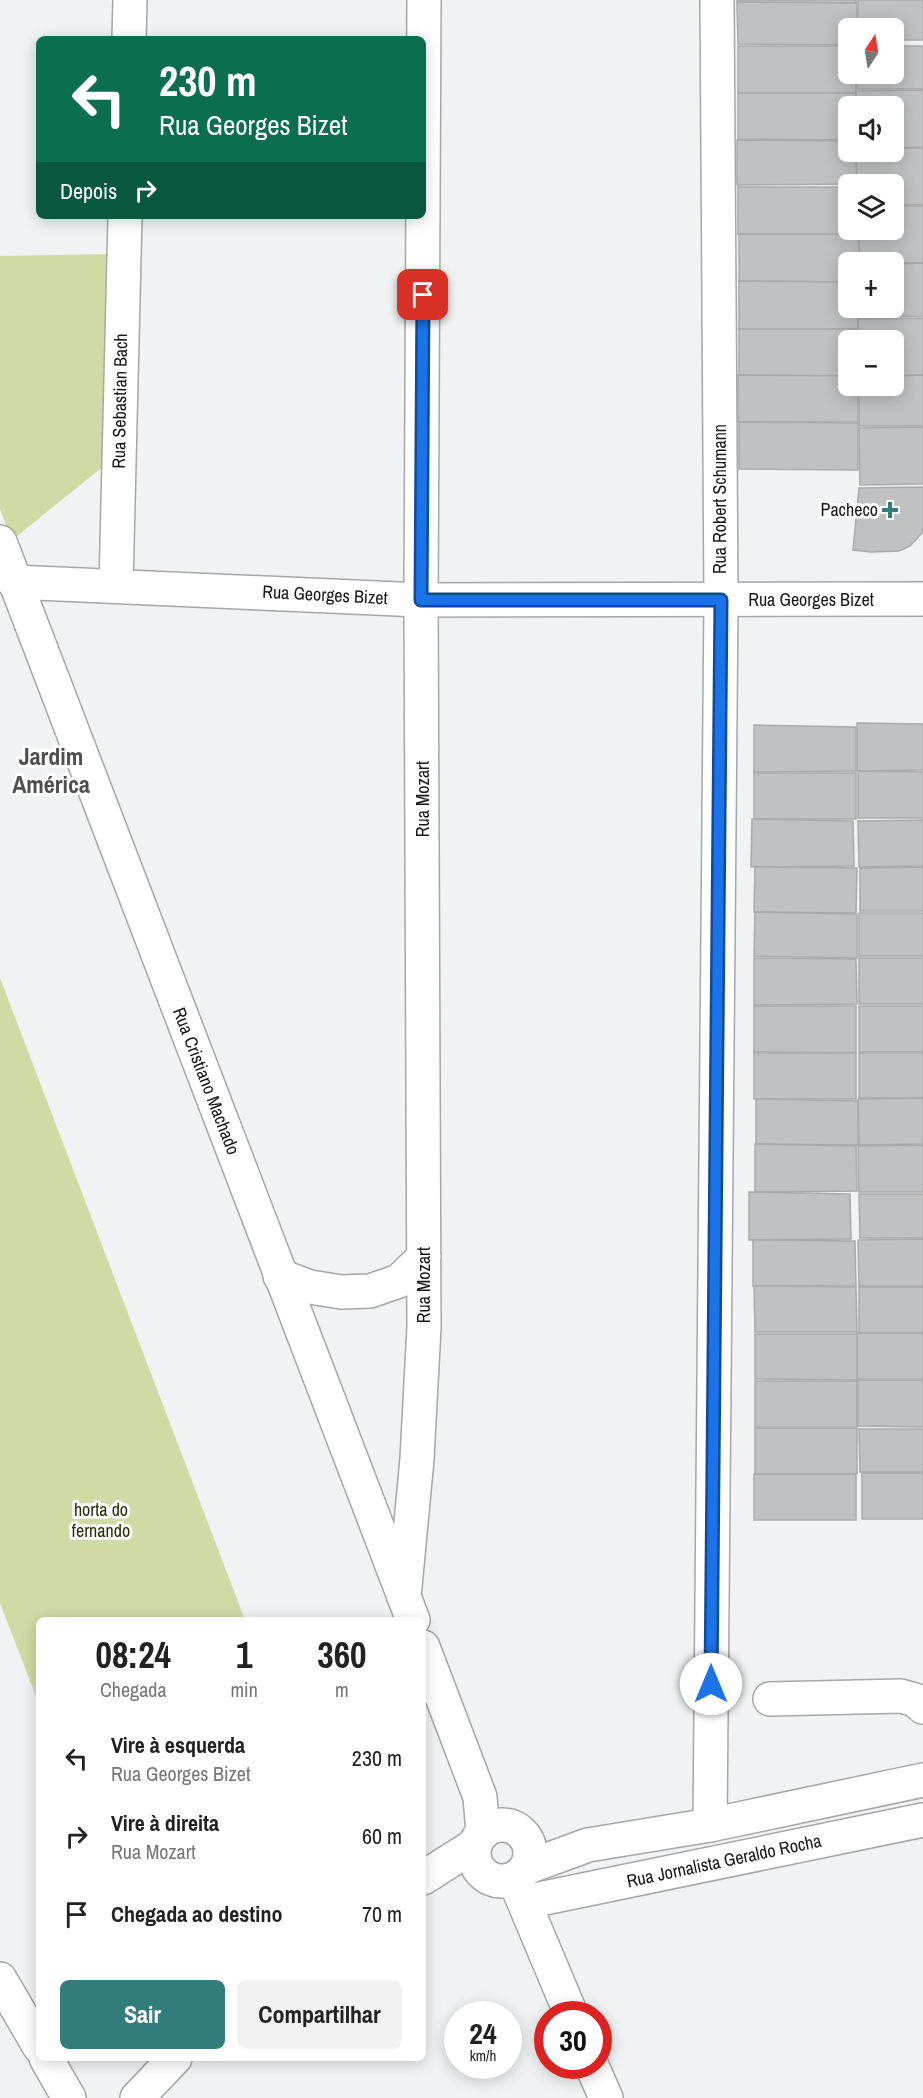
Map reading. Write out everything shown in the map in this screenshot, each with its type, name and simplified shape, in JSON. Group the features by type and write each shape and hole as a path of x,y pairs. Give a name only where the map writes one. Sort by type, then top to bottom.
{"street":[{"path":"129,36 130,0"},
{"name":"Rua Mozart","path":"424,0 424,36"},
{"name":"Rua Robert Schumann","path":"710,1825 721,600 717,0"},
{"name":"Rua Sebastian Bach","path":"116,586 125,219"},
{"name":"Rua Mozart","path":"408,1609 424,1327 421,600 423,219"},
{"name":"Rua Cristiano Machado","path":"0,542 408,1609"},
{"name":"Rua Georges Bizet","path":"15,582 421,600 923,599"},
{"path":"280,1276 310,1287 341,1292 370,1291 399,1281 424,1257"},
{"path":"426,1655 480,1797 494,1842 497,1882 522,1883 588,1845"},
{"path":"770,1698 901,1696 915,1700 923,1707"},
{"path":"426,1877 494,1842 588,1845 710,1825 923,1780"},
{"name":"Rua Jornalista Geraldo Rocha","path":"522,1883 923,1820"},
{"path":"494,1842 531,1850 522,1883 566,2001"},
{"path":"0,1979 36,2041"},
{"path":"48,2061 69,2098"},
{"path":"137,2098 172,2061"},
{"path":"598,2079 606,2098"}],"green space":[{"path":"108,254 110,461 12,540 0,509 0,256"},
{"name":"horta do fernando","path":"0,978 244,1617 36,1617 36,1696 0,1603"}],"building":[{"path":"737,0 856,0 856,3 737,2"},
{"path":"858,0 923,0 923,40 904,40 904,18 858,18"},
{"path":"737,2 857,3 857,18 838,18 838,45 738,44"},
{"path":"738,46 838,46 838,84 856,84 856,93 738,93"},
{"path":"904,46 923,46 923,89 857,89 857,84 904,84"},
{"path":"923,90 923,147 904,148 904,96 856,96 856,91"},
{"path":"738,93 856,93 856,96 838,96 838,140 738,139"},
{"path":"737,140 838,141 838,162 856,162 857,174 838,174 838,184 737,185"},
{"path":"904,148 923,148 923,205 904,205 904,174 857,174 856,162 904,162"},
{"path":"738,187 838,187 838,234 738,234"},
{"path":"904,206 923,206 923,263 904,263 904,252 859,252 859,240 904,240"},
{"path":"739,234 838,234 838,240 859,240 859,252 838,252 838,282 739,281"},
{"path":"923,263 923,316 904,316 904,264"},
{"path":"739,281 838,282 838,318 858,318 858,329 739,329"},
{"path":"923,318 923,375 904,376 904,330 859,330 858,319"},
{"path":"739,329 858,329 838,330 838,376 739,375"},
{"path":"738,375 838,376 838,396 858,396 858,422 738,422"},
{"path":"923,375 923,426 859,426 859,396 904,396 904,376"},
{"path":"739,422 858,423 858,470 739,469"},
{"path":"923,427 923,484 860,485 859,428"},
{"name":"Pacheco","path":"923,487 923,532 910,546 899,551 853,550 859,488"},
{"path":"857,723 923,724 923,770 857,771"},
{"path":"754,725 856,727 856,771 754,772"},
{"path":"858,771 923,772 923,818 858,818"},
{"path":"754,773 856,773 856,819 754,819"},
{"path":"752,819 853,821 854,866 751,867"},
{"path":"923,820 923,866 859,867 858,821"},
{"path":"755,867 857,868 856,913 754,912"},
{"path":"923,867 923,911 860,911 860,868"},
{"path":"755,912 857,914 857,958 754,956"},
{"path":"859,913 923,913 923,956 859,956"},
{"path":"754,958 856,959 857,1004 754,1005"},
{"path":"859,958 923,958 923,1004 859,1004"},
{"path":"754,1006 856,1006 856,1053 754,1052"},
{"path":"859,1006 923,1006 923,1052 859,1052"},
{"path":"754,1053 856,1053 856,1099 754,1099"},
{"path":"859,1053 923,1053 923,1098 859,1098"},
{"path":"923,1098 923,1144 859,1145 858,1099"},
{"path":"756,1099 858,1101 858,1145 756,1144"},
{"path":"755,1144 856,1146 857,1191 755,1192"},
{"path":"923,1145 923,1192 859,1192 858,1146"},
{"path":"749,1192 850,1194 851,1239 749,1240"},
{"path":"859,1194 923,1194 923,1238 860,1238"},
{"path":"923,1239 923,1286 859,1286 858,1240"},
{"path":"753,1240 855,1241 856,1286 753,1286"},
{"path":"754,1286 856,1287 857,1332 755,1332"},
{"path":"859,1287 923,1287 923,1333 859,1333"},
{"path":"857,1333 923,1333 923,1379 857,1379"},
{"path":"755,1334 857,1334 857,1380 755,1379"},
{"path":"858,1380 923,1380 923,1427 858,1426"},
{"path":"755,1381 857,1381 857,1427 755,1427"},
{"path":"755,1428 857,1428 857,1474 755,1474"},
{"path":"859,1429 923,1429 923,1472 860,1472"},
{"path":"862,1473 923,1473 923,1519 862,1519"},
{"path":"754,1474 856,1474 856,1520 754,1520"}],"place":[{"name":"Pacheco","path":"890,510"}],"district":[{"name":"Jardim América","path":"51,771"}],"route":[{"path":"423,295 421,600 721,600 711,1684"}]}
